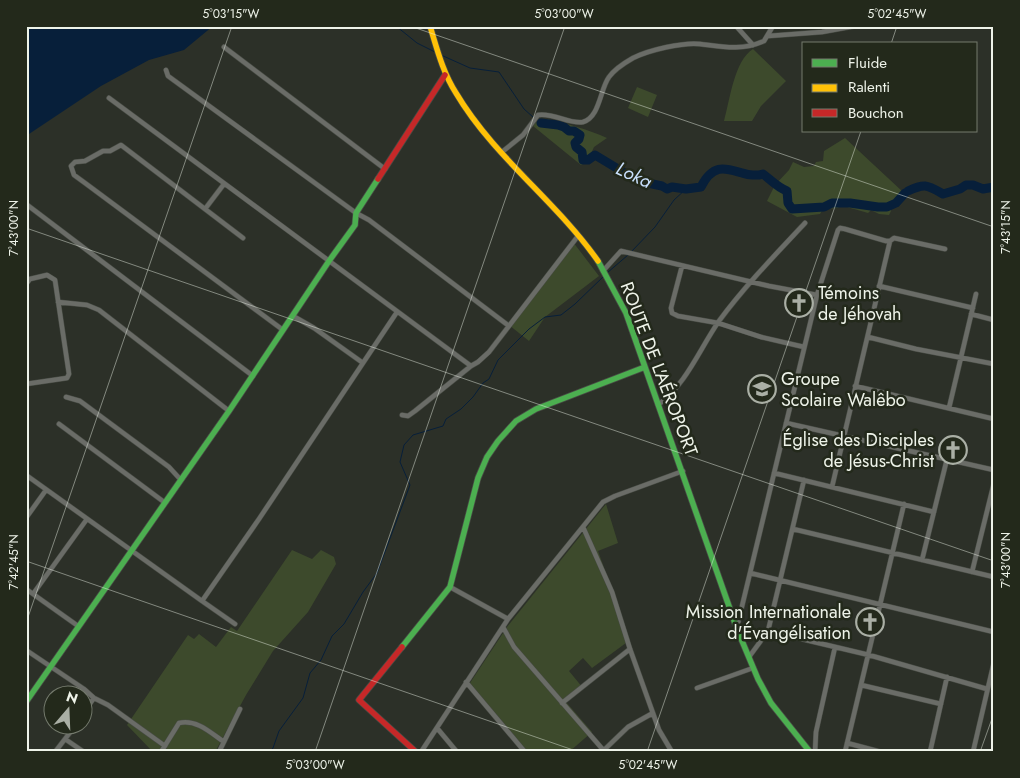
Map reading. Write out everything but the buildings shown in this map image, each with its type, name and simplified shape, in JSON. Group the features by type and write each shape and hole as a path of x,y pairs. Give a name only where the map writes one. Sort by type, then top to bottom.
{"street":[{"name":"ROUTE DE L'AÉROPORT","path":"430,26 445,75 474,120 578,236 604,271 626,313 737,629 753,668 771,703 810,752"},
{"path":"736,26 753,45"},
{"path":"502,152 523,135 538,115 544,114 579,122 586,121 593,115 609,78 634,58 661,49 686,44 741,48 764,41 773,26"},
{"path":"799,34 801,26"},
{"path":"768,36 799,34 855,26"},
{"path":"224,46 384,168"},
{"path":"166,70 168,76 356,213 369,220 509,326"},
{"path":"26,702 229,411 355,225 356,213 445,75"},
{"path":"109,98 471,366"},
{"path":"244,238 122,145 110,151 104,151 85,161 75,162 71,166 74,175 283,330"},
{"path":"205,209 224,184"},
{"path":"26,204 253,376"},
{"path":"658,405 668,397 688,373 718,323 750,282 805,223"},
{"path":"737,629 817,295 838,230 840,228 890,241 894,238 945,249"},
{"path":"402,415 408,416 415,411 489,352 578,236"},
{"path":"832,487 890,241"},
{"path":"604,271 621,251 750,282 817,295"},
{"path":"682,266 671,308 672,314 718,323 761,337 804,347"},
{"path":"26,284 30,279 47,275 55,280 68,376 26,384"},
{"path":"879,286 973,308"},
{"path":"948,408 976,294"},
{"path":"58,302 86,305 99,310 229,411"},
{"path":"202,601 397,312"},
{"path":"971,314 994,320"},
{"path":"293,316 314,328 363,363"},
{"path":"868,337 916,350 994,364"},
{"path":"416,752 359,700 450,587 478,478 487,457 516,421 536,409 645,367"},
{"path":"855,386 994,420"},
{"path":"66,397 80,401 169,467 180,479"},
{"path":"786,423 994,470"},
{"path":"60,424 164,502"},
{"path":"922,560 947,459"},
{"path":"421,752 508,619 603,502 682,471"},
{"path":"774,473 934,512"},
{"path":"26,475 236,624"},
{"path":"749,657 768,631 804,480"},
{"path":"972,572 994,483"},
{"path":"26,518 46,490"},
{"path":"845,752 904,504"},
{"path":"33,594 87,519"},
{"path":"583,527 612,592 659,730 672,752"},
{"path":"793,529 994,577"},
{"path":"750,573 994,632"},
{"path":"450,587 508,619"},
{"path":"26,589 78,626"},
{"path":"503,627 514,647 604,751 628,727 653,713"},
{"path":"768,631 869,655 987,689"},
{"path":"815,752 816,732 835,647"},
{"path":"562,703 630,649"},
{"path":"26,650 165,746"},
{"path":"973,752 994,662"},
{"path":"697,688 753,668"},
{"path":"930,752 947,677"},
{"path":"466,682 525,752"},
{"path":"861,685 941,704"},
{"path":"219,752 240,709"},
{"path":"161,752 179,723 185,722 194,722 224,742"},
{"path":"438,728 457,752"},
{"path":"55,752 67,736"},
{"path":"64,739 84,752"},
{"path":"847,743 881,752"}],"green space":[{"path":"753,49 786,81 761,106 752,121 724,121 741,62"},
{"path":"637,87 657,95 648,117 628,108"},
{"path":"547,119 584,129 607,138 594,147 587,162 581,165 533,126 537,120"},
{"path":"845,138 903,192 890,205 891,211 889,215 879,214 871,210 868,213 840,205 838,208 823,209 820,214 797,217 767,201 775,185 789,170 793,162 804,167 814,166 816,162 823,161 824,151"},
{"path":"573,242 599,276 545,317 529,341 509,325"},
{"path":"606,504 618,543 598,551 630,640 592,668 583,658 569,671 583,688 566,702 592,732 569,752 528,752 470,683 507,627"},
{"path":"292,550 312,559 321,550 334,557 336,564 308,612 273,651 246,695 215,752 153,752 127,725 188,635 194,639 199,634 216,647 231,627 237,631"}],"water":[{"path":"26,26 213,26 184,50 149,60 101,86 26,136"}],"waterway":[{"name":"Loka","path":"396,26 417,43 435,52"},
{"name":"Loka","path":"441,55 470,68 499,72 524,109 533,117"},
{"name":"Loka","path":"536,120 541,123"},
{"name":"Loka","path":"541,123 558,125 580,135 575,143 576,147 582,152 583,160 588,160 595,155 638,181 662,186 667,189 672,187 686,189 701,187 708,176 722,169 754,175 763,174 787,191 788,203 792,209 824,207 832,203 887,207 896,203 905,193"},
{"name":"Loka","path":"908,191 926,186 943,194 960,189 966,185 973,185 983,189 994,187"},
{"path":"631,252 655,227 674,200 686,189"},
{"path":"607,273 628,255"},
{"path":"270,752 279,731 303,698 310,673 321,660 332,636 344,624 377,573 410,485 400,462 404,445 413,435 443,426 446,419 461,409 483,383 489,379 498,360 529,329 545,317 561,315 604,276"}],"traffic: fast":[{"path":"26,702 229,411 355,225 356,213 378,179"},
{"path":"598,261 626,313 737,629 758,679 771,703 810,752"},
{"path":"402,647 450,587 478,478 487,457 498,441 516,421 536,409 645,367"}],"traffic: slow":[{"path":"430,26 447,77 471,116 488,138 563,218 598,261"}],"traffic: jam":[{"path":"378,179 445,75"},
{"path":"402,647 359,700 416,752"}],"place":[{"name":"Témoins de Jéhovah","path":"799,303"},
{"name":"Groupe Scolaire Walêbo","path":"762,389"},
{"name":"Église des Disciples de Jésus-Christ","path":"953,450"},
{"name":"Mission Internationale d'Évangélisation","path":"870,622"}]}
